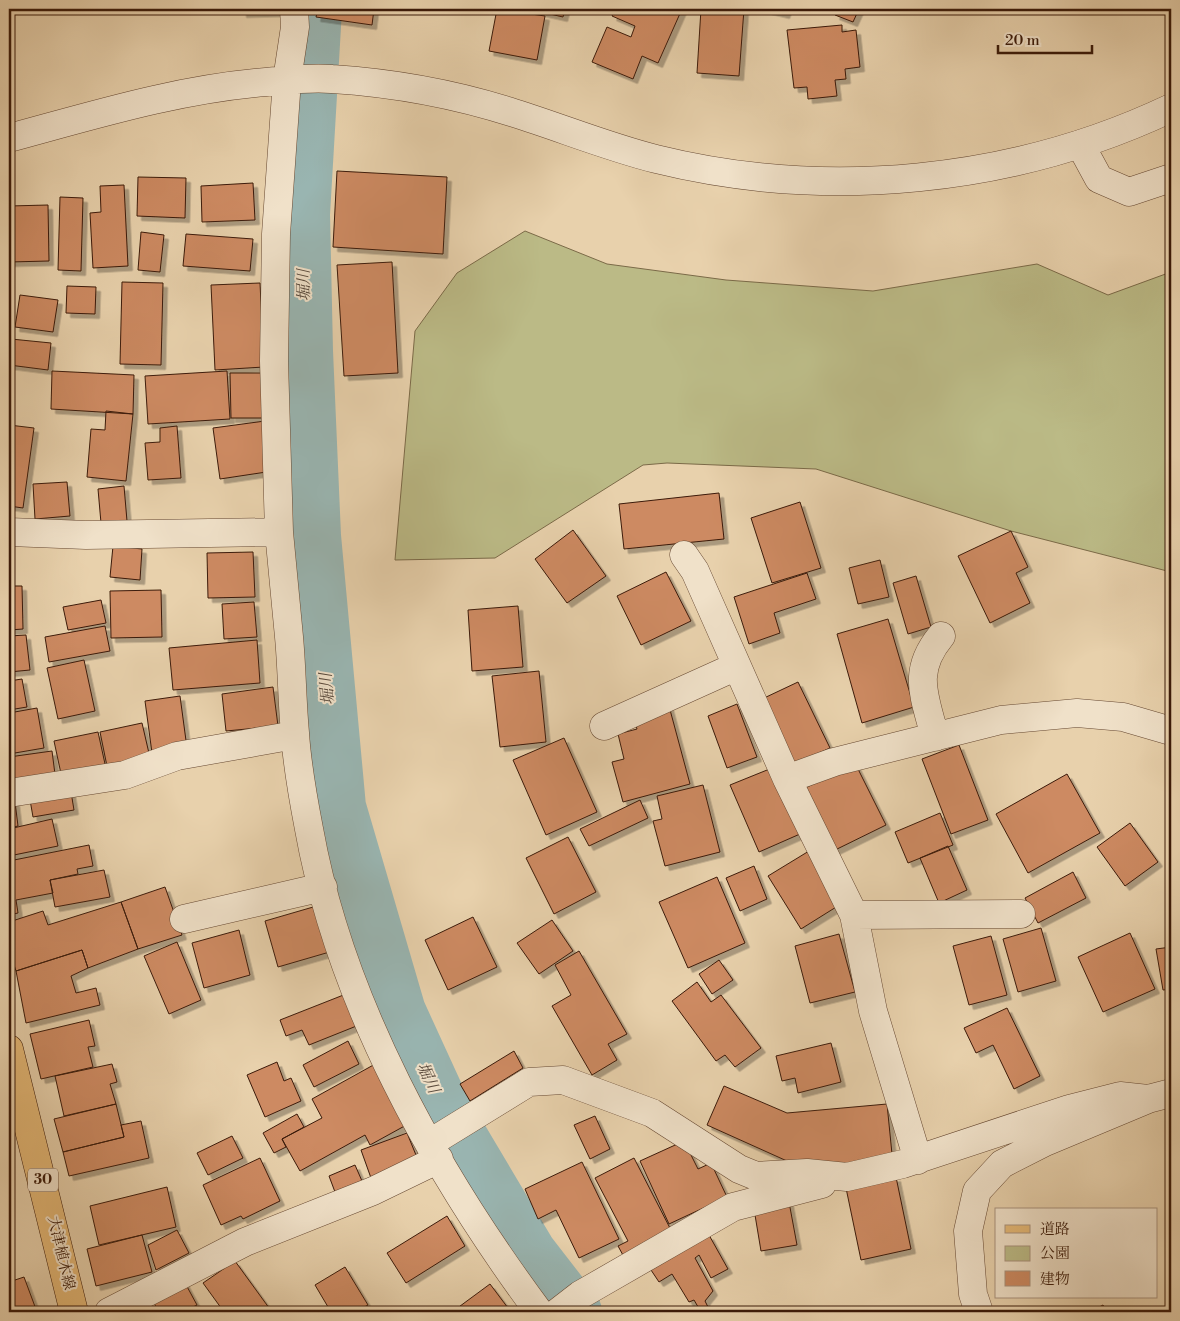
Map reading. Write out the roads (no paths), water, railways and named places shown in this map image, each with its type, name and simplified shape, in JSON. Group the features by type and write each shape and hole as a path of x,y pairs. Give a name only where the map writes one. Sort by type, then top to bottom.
{"main road":[{"name":"大津植木線","path":"9,1049 74,1312"}],"street":[{"path":"294,9 293,80 276,244 274,361 278,532 289,638 295,735 309,830 332,928 365,1011 400,1088 495,1253 539,1312"},
{"path":"9,138 167,96 243,84 328,78 392,84 454,96 514,113 599,143 657,159 726,174 794,180 858,181 940,176 1015,163 1080,144 1142,122 1171,108"},
{"path":"1080,144 1099,179 1129,192 1171,178"},
{"path":"9,532 86,535 278,532"},
{"path":"684,555 695,571 787,779 854,915 872,1011 918,1160"},
{"path":"935,737 921,681 930,650 941,636"},
{"path":"604,726 737,666"},
{"path":"787,779 834,762 1001,720 1077,713 1122,717 1171,731"},
{"path":"9,793 125,775 177,756 295,735"},
{"path":"184,919 323,887"},
{"path":"854,915 1021,914"},
{"path":"109,1312 245,1242 373,1191 435,1151 529,1082 563,1080 652,1113 739,1169 756,1176 807,1173 847,1178"},
{"path":"558,1312 580,1295 733,1208 918,1160 1069,1109 1120,1096 1159,1096"},
{"path":"979,1312 973,1294 968,1231 977,1191 1002,1164 1045,1142 1159,1096"}],"waterway":[{"name":"堀川","path":"314,9 302,214 305,351 313,536 338,807 398,1012 441,1106 529,1254 574,1312"}]}
